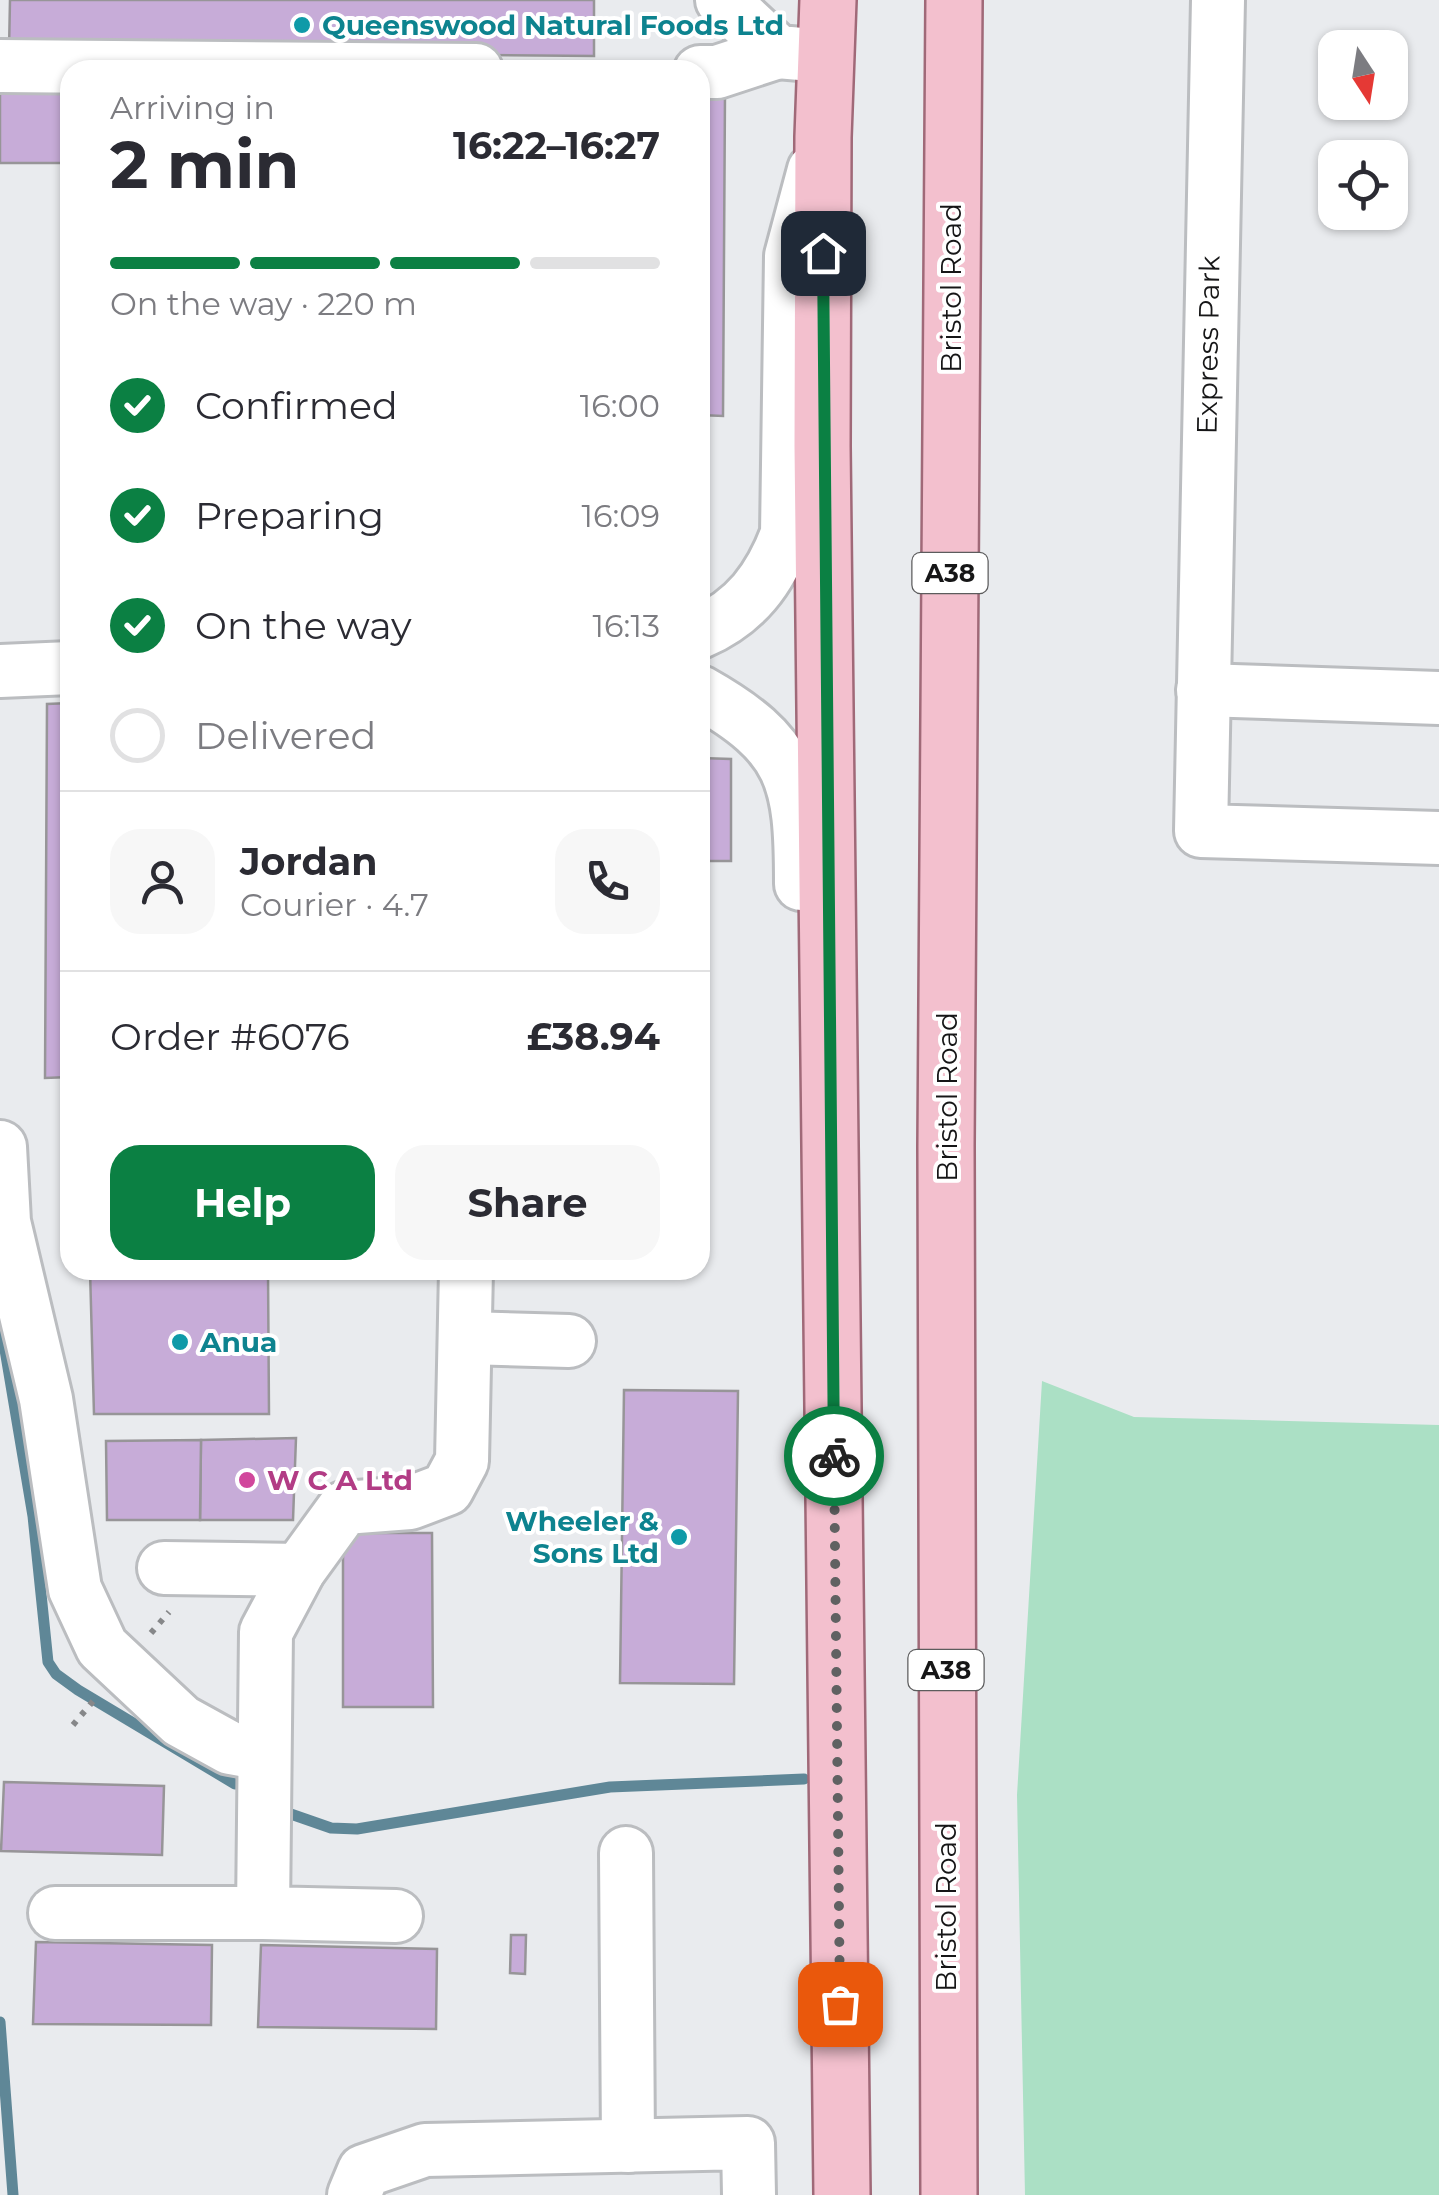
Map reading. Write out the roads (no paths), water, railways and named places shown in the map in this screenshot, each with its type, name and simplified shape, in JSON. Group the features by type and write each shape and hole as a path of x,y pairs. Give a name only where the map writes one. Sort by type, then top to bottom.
{"main road":[{"path":"828,0 801,54 823,137 842,2195"},
{"name":"Bristol Road","path":"949,2195 946,1146 954,0"}],"street":[{"path":"722,0 801,54"},
{"name":"Express Park","path":"1218,0 1201,831 1439,838"},
{"path":"710,72 801,54"},
{"path":"0,66 60,67"},
{"path":"710,627 752,599 776,564 787,534 791,256 823,137"},
{"path":"0,671 60,668"},
{"path":"1202,690 1439,698"},
{"path":"710,698 747,720 780,754 798,797 808,1276 832,1357"},
{"path":"0,1147 4,1222 46,1399 75,1589 102,1646 181,1721 230,1748 264,1754"},
{"path":"263,1913 266,1632 299,1570 344,1508 410,1503 447,1489 462,1461 466,1280"},
{"path":"466,1338 568,1341"},
{"path":"164,1568 299,1570"},
{"path":"626,1853 628,2146"},
{"path":"56,1913 396,1916"},
{"path":"354,2195 364,2170 425,2150 501,2172 628,2146 748,2143 749,2195"}],"waterway":[{"path":"0,1320 33,1516 48,1662 56,1674 78,1690 235,1784"},
{"path":"285,1812 331,1828 357,1829 610,1787 804,1779"},
{"path":"0,2022 13,2195"}],"place":[{"name":"Queenswood Natural Foods Ltd","path":"302,25"},
{"name":"Anua","path":"180,1342"},
{"name":"W C A Ltd","path":"247,1480"},
{"name":"Wheeler & Sons Ltd","path":"679,1537"}]}
